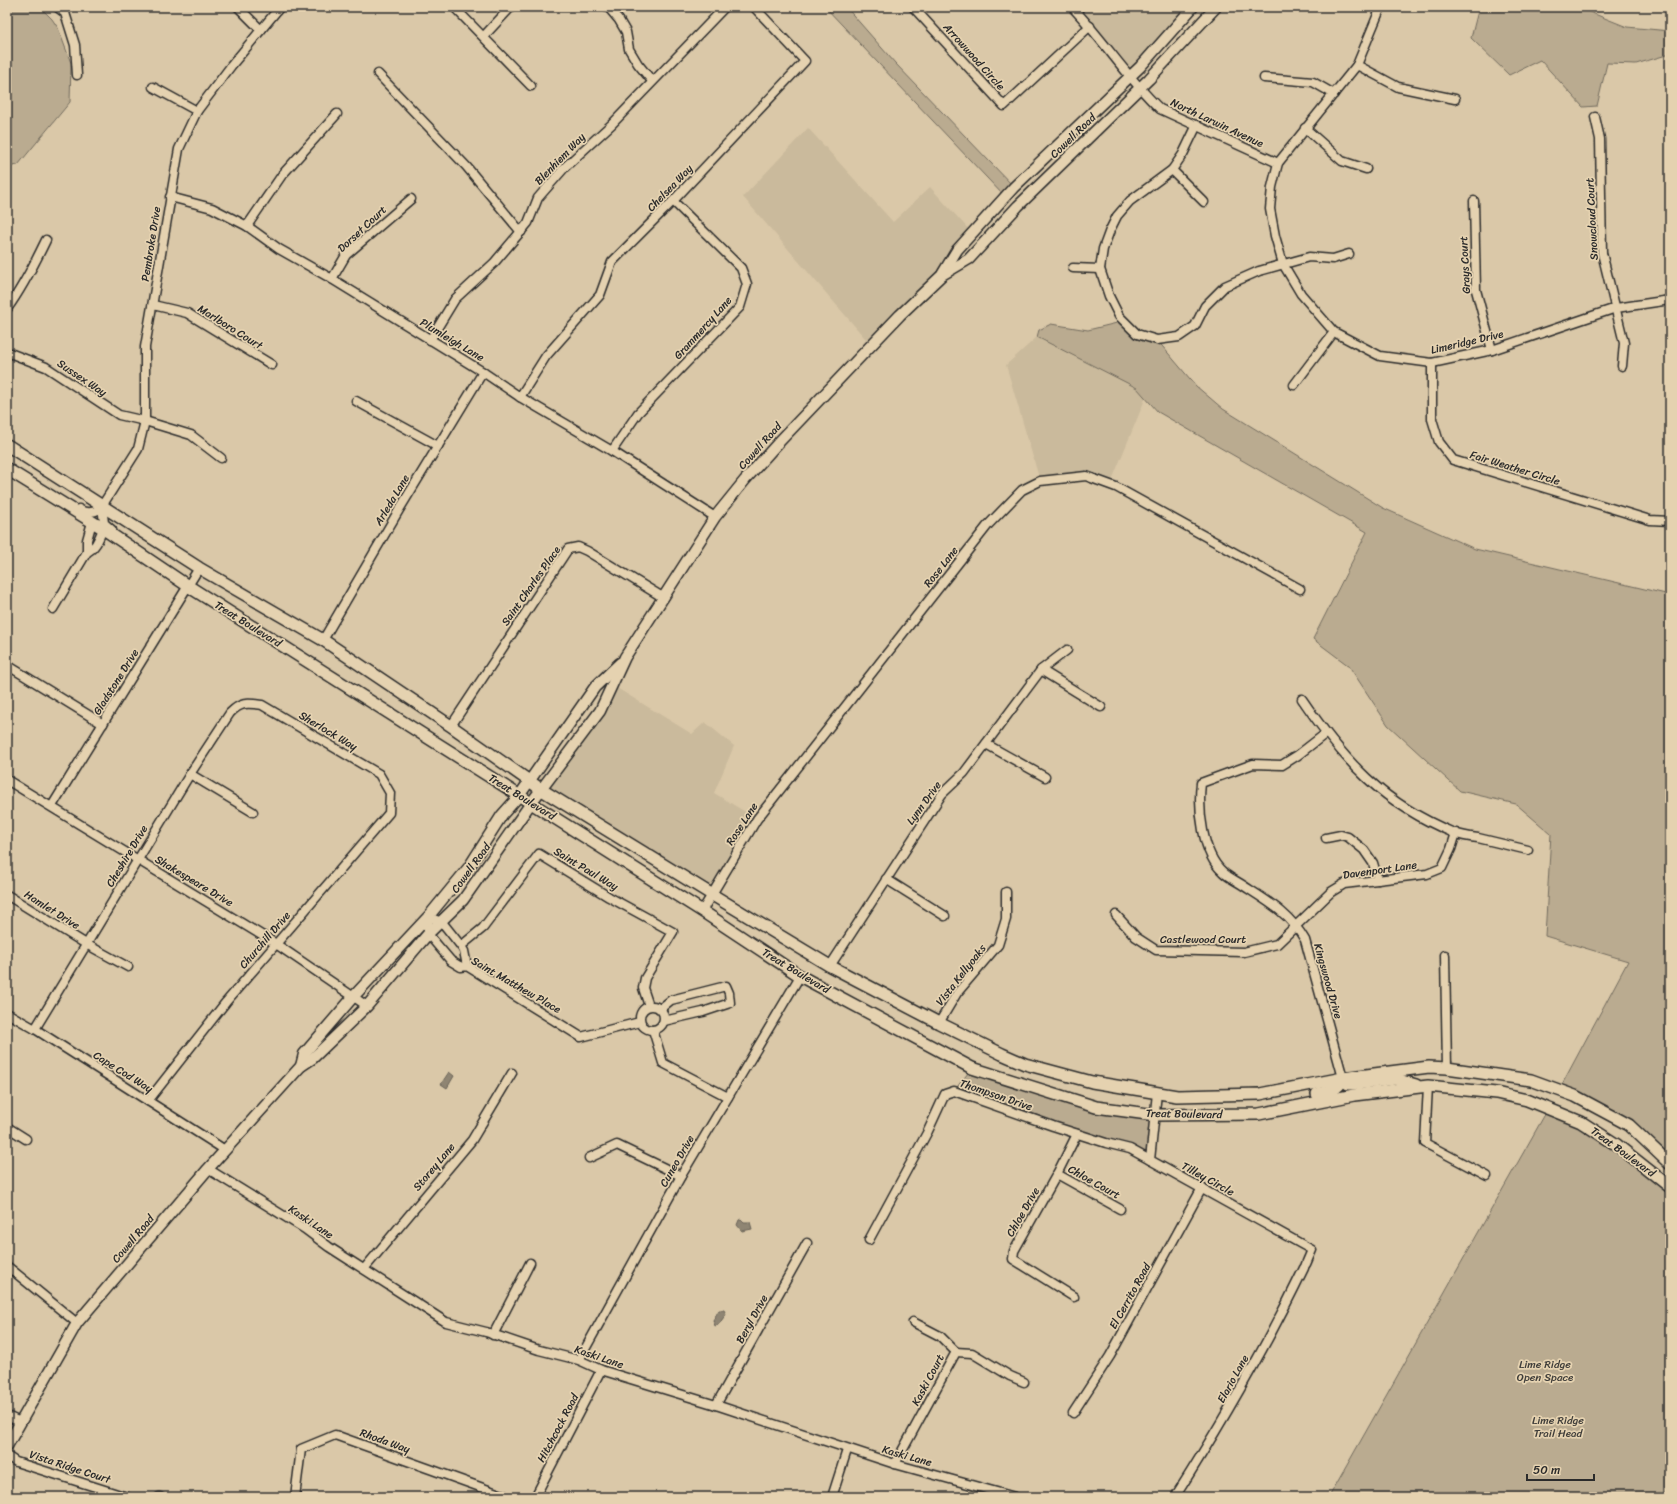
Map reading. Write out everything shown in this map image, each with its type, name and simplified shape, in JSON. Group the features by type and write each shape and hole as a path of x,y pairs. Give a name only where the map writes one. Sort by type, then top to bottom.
{"main road":[{"name":"Treat Boulevard","path":"7,445 199,568 323,640 451,726 542,790 711,894 830,966 939,1023 1025,1064 1092,1082 1177,1096 1260,1094 1343,1078 1429,1068 1447,1068 1531,1080 1575,1096 1629,1125 1670,1164"},
{"name":"Treat Boulevard","path":"10,471 103,529 188,586 702,911 800,976 972,1068 1096,1107 1155,1115 1258,1114 1354,1095 1425,1086 1504,1095 1527,1100 1581,1122 1617,1145 1670,1187"},
{"path":"1276,1110 1293,1099 1330,1092 1341,1083 1343,1078 1348,1084 1395,1080 1425,1086"}],"street":[{"path":"57,7 65,13 75,44 77,75"},
{"path":"238,7 261,30"},
{"name":"Pembroke Drive","path":"102,506 138,449 145,421 145,347 178,149 197,111 280,7"},
{"path":"454,7 484,36 531,86"},
{"path":"484,36 512,7"},
{"path":"608,7 619,20 626,32 629,49 638,64 652,81"},
{"name":"Blenhiem Way","path":"430,340 455,299 494,263 521,232 528,223 538,198 565,167 612,124 725,7"},
{"name":"Chelsea Way","path":"520,397 546,356 600,295 612,262 673,201 805,61 754,7"},
{"name":"Arrowwood Circle","path":"914,7 1004,106 1090,26"},
{"name":"North Larwin Avenue","path":"1072,7 1090,26 1140,88 1160,109 1278,163"},
{"name":"Cowell Road","path":"942,275 957,250 1014,187 1130,76 1193,7"},
{"name":"Cowell Road","path":"7,1446 77,1323 208,1169 301,1066 313,1058 367,1006 428,934 463,900 531,803 600,711 625,657 716,517 745,480 778,443 900,315 942,275 969,259 1018,206 1140,88 1216,7"},
{"name":"Limeridge Drive","path":"1381,7 1357,65 1278,163 1272,187 1270,209 1275,236 1283,264 1301,294 1334,332 1380,356 1432,363 1492,350 1616,308 1670,300"},
{"path":"1357,65 1398,87 1455,99"},
{"path":"378,74 466,166 521,232"},
{"path":"1264,78 1313,82 1334,94"},
{"path":"153,87 197,111"},
{"path":"247,226 282,175 337,114"},
{"name":"Snowcloud Court","path":"1595,116 1600,139 1602,253 1624,343 1622,366"},
{"path":"1197,126 1183,154 1172,170 1130,201 1117,216 1103,249 1100,269 1109,296 1119,316 1137,334 1157,340 1179,336 1195,326 1205,306 1226,286 1259,271 1309,257 1333,259 1350,254"},
{"path":"1305,128 1342,161 1366,169"},
{"path":"1172,170 1204,202"},
{"name":"Plumleigh Lane","path":"170,197 212,208 247,226 279,249 332,279 483,372 520,397 612,451 716,517"},
{"name":"Dorset Court","path":"332,279 346,255 411,199"},
{"name":"Grammercy Lane","path":"612,451 638,413 740,307 747,284 741,268 673,201"},
{"name":"Grays Court","path":"1474,201 1476,290 1492,350"},
{"path":"7,309 20,292 46,240"},
{"path":"1073,268 1100,269"},
{"name":"Marlboro Court","path":"153,305 187,313 272,365"},
{"path":"1294,385 1334,332"},
{"name":"Sussex Way","path":"7,352 46,367 119,415 191,435 221,458"},
{"name":"Fair Weather Circle","path":"1432,363 1432,419 1439,442 1453,460 1650,520 1670,522"},
{"name":"Arleda Lane","path":"323,640 399,510 483,372"},
{"path":"356,401 438,446"},
{"path":"10,471 24,473 82,511 96,511 102,506"},
{"name":"Rose Lane","path":"702,911 757,819 988,524 1022,490 1040,481 1081,476 1092,478 1116,488 1300,589"},
{"path":"102,506 104,523 123,537 125,544"},
{"path":"87,552 87,540 92,522"},
{"path":"53,609 87,552 94,546 103,529"},
{"name":"Saint Charles Place","path":"451,726 568,549 578,547 586,551 664,598"},
{"name":"Gladstone Drive","path":"52,806 199,568"},
{"name":"Lynn Drive","path":"830,966 942,794 964,773 1041,670 1067,650"},
{"name":"Cowell Road","path":"301,1066 304,1054 354,996 428,917 469,867 502,815 519,796 595,687 625,657"},
{"path":"7,665 103,724"},
{"path":"1041,670 1101,707"},
{"path":"1302,699 1325,734 1357,770 1391,800 1456,833 1528,850"},
{"name":"Cheshire Drive","path":"35,1029 190,774 230,713 237,706 246,703"},
{"name":"Sherlock Way","path":"246,703 262,704 379,774 390,792"},
{"name":"Kingswood Drive","path":"1325,734 1298,755 1282,764 1253,764 1201,783 1199,801 1210,854 1223,872 1276,906 1297,926 1305,940 1343,1078"},
{"path":"986,744 1045,777"},
{"path":"190,774 254,812"},
{"name":"Shakespeare Drive","path":"7,780 52,806 276,944 367,1006"},
{"name":"Churchill Drive","path":"148,1101 226,1002 346,865 389,813 390,792"},
{"name":"Davenport Lane","path":"1297,926 1331,892 1344,884 1428,874 1442,868 1452,849 1456,833"},
{"path":"1326,838 1341,835 1348,837 1364,850 1372,863 1378,880"},
{"name":"Saint Paul Way","path":"461,946 484,928 540,854 609,897 674,932 645,978 643,988 649,1006"},
{"path":"886,880 945,916"},
{"name":"Vista Kellyoaks","path":"939,1023 957,993 998,945 1006,919 1006,892"},
{"name":"Hamlet Drive","path":"7,895 86,944 128,967"},
{"name":"Castlewood Court","path":"1116,914 1136,937 1156,950 1244,952 1277,944 1297,926"},
{"path":"428,934 428,917 442,922 464,951 467,966"},
{"name":"Saint Matthew Place","path":"428,934 451,961 461,966 467,966 581,1037 640,1022"},
{"path":"1445,955 1447,1068"},
{"name":"Cuneo Drive","path":"579,1360 681,1176 800,976"},
{"path":"660,1009 670,1000 726,986 729,993 730,1003 703,1012 664,1021"},
{"path":"649,1006 657,1006 660,1009 664,1014 664,1021 660,1028 653,1030 645,1028 640,1022 639,1018 642,1010 649,1006"},
{"name":"Cape Cod Way","path":"7,1013 35,1029 225,1150"},
{"path":"653,1030 663,1063 728,1097"},
{"name":"Storey Lane","path":"364,1269 472,1140 512,1073"},
{"path":"1425,1086 1425,1143 1487,1176"},
{"name":"Thompson Drive","path":"869,1240 928,1131 945,1094 954,1092 1077,1134 1130,1149 1150,1160"},
{"path":"1150,1160 1157,1093"},
{"path":"7,1127 26,1139"},
{"name":"Chloe Drive","path":"1074,1297 1013,1259 1014,1251 1057,1174 1077,1134"},
{"path":"589,1158 617,1145 681,1176"},
{"name":"Tilley Circle","path":"1150,1160 1312,1250"},
{"name":"Kaski Lane","path":"208,1169 305,1229 446,1322 539,1350 579,1360 601,1370 716,1405 847,1450 1014,1497"},
{"name":"Chloe Court","path":"1057,1174 1120,1209"},
{"name":"El Cerrito Road","path":"1073,1413 1110,1356 1202,1188"},
{"name":"Beryl Drive","path":"716,1405 807,1243"},
{"name":"Elario Lane","path":"1175,1497 1210,1443 1281,1315 1312,1250"},
{"path":"493,1335 530,1263"},
{"path":"7,1266 77,1323"},
{"path":"913,1322 940,1336 956,1352"},
{"name":"Kaski Court","path":"895,1464 956,1352 972,1354 1010,1376 1024,1382"},
{"name":"Hitchcock Road","path":"535,1497 601,1370"},
{"path":"7,1416 20,1422"},
{"name":"Rhoda Way","path":"295,1497 301,1449 335,1435 508,1497"},
{"path":"832,1497 847,1450"},
{"name":"Vista Ridge Court","path":"7,1456 16,1462 127,1497"}],"shaded area":[{"path":"1072,7 1192,7 1130,76"},
{"path":"808,128 893,222 930,187 972,233 942,275 871,345 743,197"},
{"path":"1037,337 1137,388 1146,397 1110,485 1086,476 1040,481 1006,365"},
{"path":"612,685 692,734 705,722 734,746 714,793 757,819 711,894 542,790"},
{"path":"449,1072 454,1076 447,1088 441,1084"},
{"path":"741,1219 744,1222 750,1222 752,1229 742,1231 737,1225"},
{"path":"719,1310 724,1310 726,1314 719,1324 715,1326 713,1320"}],"green space":[{"path":"38,7 43,10 58,28 71,63 70,102 18,165 7,167 7,8"},
{"path":"825,7 846,7 895,63 1014,187 1005,197"},
{"path":"1479,7 1577,7 1627,27 1670,31 1670,54 1636,64 1607,63 1597,106 1583,107 1540,60 1509,75 1471,38"},
{"path":"1125,321 1137,334 1157,340 1196,386 1223,409 1383,508 1475,549 1670,595 1670,1164 1629,1125 1559,1090 1628,961 1545,936 1551,834 1516,804 1460,791 1388,725 1349,666 1313,639 1367,532 1158,412 1137,388 1037,337 1039,330 1051,324 1088,330"},
{"path":"972,1068 1096,1107 1155,1115 1150,1160 954,1091"},
{"name":"Lime Ridge Open Space","path":"1548,1109 1581,1122 1670,1187 1670,1497 1329,1497"}],"park label":[{"name":"Lime Ridge Trail Head","path":"1558,1426"}]}
